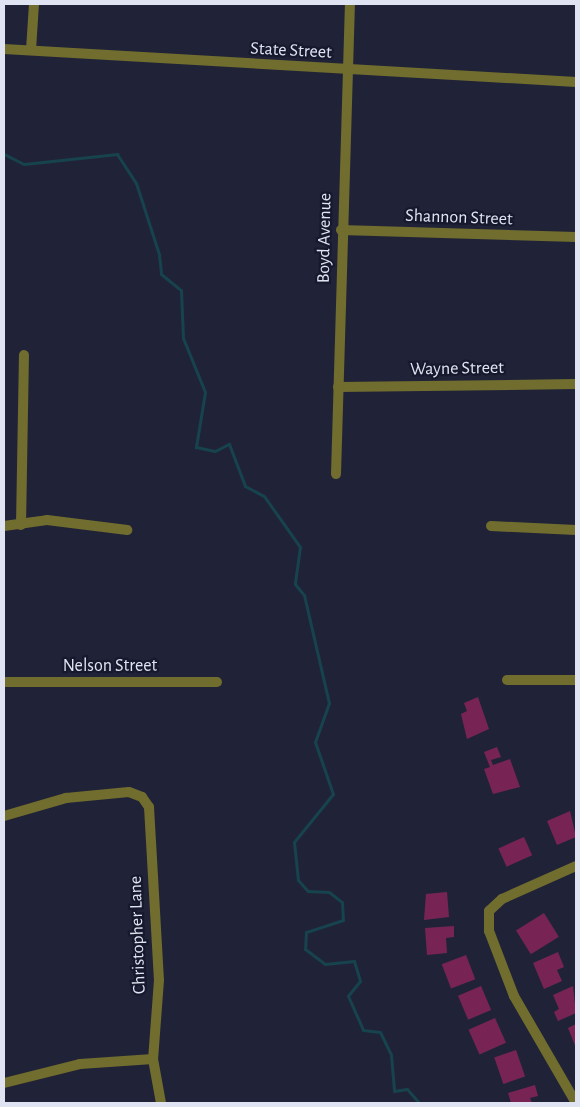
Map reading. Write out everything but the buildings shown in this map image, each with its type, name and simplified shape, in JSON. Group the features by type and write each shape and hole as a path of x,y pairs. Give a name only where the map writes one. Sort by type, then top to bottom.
{"street":[{"path":"31,50 34,4"},
{"name":"Boyd Avenue","path":"336,474 346,70 350,4"},
{"name":"State Street","path":"4,49 576,82"},
{"name":"Shannon Street","path":"342,230 576,237"},
{"path":"21,526 24,355"},
{"name":"Wayne Street","path":"338,388 576,384"},
{"path":"4,526 21,526 47,520 127,530"},
{"path":"491,526 576,530"},
{"path":"507,680 576,680"},
{"name":"Nelson Street","path":"4,682 217,682"},
{"name":"Christopher Lane","path":"4,816 66,798 129,792 142,797 149,807 159,971 153,1059 161,1103"},
{"path":"576,866 502,899 489,911 489,931 514,996 576,1103"},
{"path":"4,1083 80,1064 153,1059"}],"waterway":[{"path":"4,154 24,164 117,154 136,183 159,254 161,274 181,290 183,338 205,392 196,447 215,451 229,444 245,486 264,496 300,547 295,584 304,595 329,703 315,742 333,794 294,842 298,880 308,891 329,892 342,902 343,920 306,932 305,949 325,964 354,961 360,981 348,996 363,1030 380,1032 391,1055 394,1091 407,1089 419,1103"}]}
